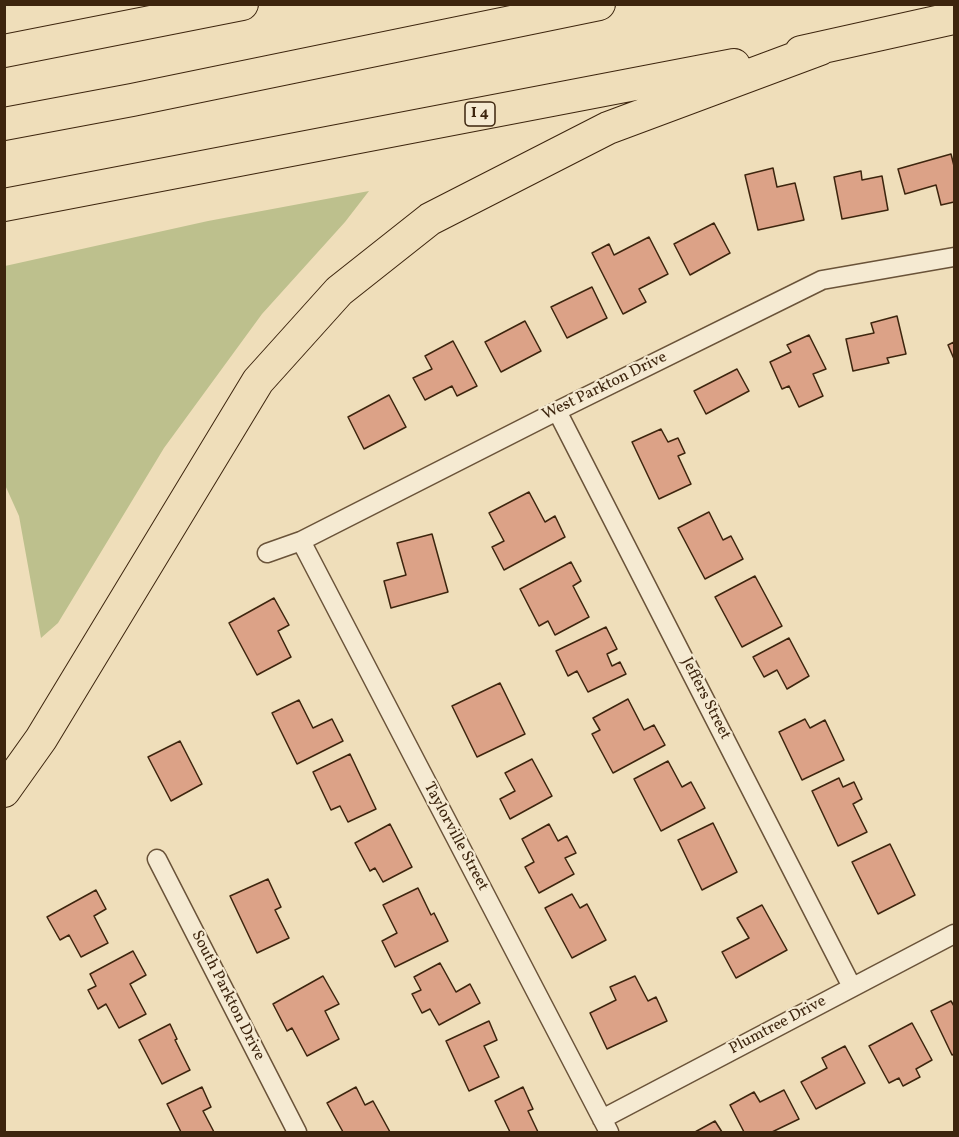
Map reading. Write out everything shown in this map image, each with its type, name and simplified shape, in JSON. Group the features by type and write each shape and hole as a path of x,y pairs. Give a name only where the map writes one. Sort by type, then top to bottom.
{"highway":[{"path":"4,51 242,4"},
{"path":"4,124 599,4"},
{"name":"I 4","path":"4,205 820,49 954,18"},
{"path":"4,791 41,740 258,381 339,291 430,219 608,128 820,49"}],"street":[{"name":"West Parkton Drive","path":"267,553 301,541 822,280 954,257"},
{"name":"Jeffers Street","path":"557,411 852,987"},
{"name":"Taylorville Street","path":"301,541 606,1126"},
{"name":"South Parkton Drive","path":"157,859 297,1132"},
{"name":"Plumtree Drive","path":"606,1126 852,987 954,934"}],"green space":[{"path":"369,191 345,222 262,314 164,448 58,623 41,638 19,516 5,485 5,266 208,221"}],"building":[{"path":"951,154 954,166 954,202 941,205 936,185 905,194 898,169"},
{"path":"773,168 777,187 795,183 804,220 758,230 745,175"},
{"path":"861,171 862,180 882,176 888,210 842,219 834,177"},
{"path":"714,223 730,253 690,275 674,244"},
{"path":"649,237 668,274 639,289 646,302 623,314 592,253 609,244 614,255"},
{"path":"592,287 607,318 567,338 551,307"},
{"path":"897,316 906,354 887,358 889,363 853,371 846,339 874,333 871,323"},
{"path":"525,321 541,351 501,372 485,342"},
{"path":"809,335 826,369 813,374 823,396 799,407 789,386 782,389 770,362 791,352 787,345"},
{"path":"453,341 477,386 457,396 452,386 425,400 413,378 432,369 425,356"},
{"path":"954,342 954,359 948,345"},
{"path":"737,369 749,391 706,414 694,391"},
{"path":"389,395 406,427 364,449 348,417"},
{"path":"661,429 668,442 678,438 685,453 678,456 691,484 659,499 632,442"},
{"path":"529,492 545,522 555,516 565,537 504,570 492,547 504,541 489,513"},
{"path":"709,512 723,540 731,536 743,559 705,579 678,528"},
{"path":"432,534 448,592 391,608 384,581 406,575 397,543"},
{"path":"571,562 581,581 573,586 589,617 555,635 548,621 539,626 520,589"},
{"path":"755,576 782,626 742,647 715,597"},
{"path":"274,598 289,625 278,631 291,657 257,675 229,623"},
{"path":"606,627 617,649 607,654 612,666 620,662 626,674 588,692 577,671 568,676 556,651"},
{"path":"789,638 809,676 787,689 777,670 764,677 753,657"},
{"path":"500,683 525,734 477,757 452,706"},
{"path":"628,699 644,730 654,725 665,745 613,773 592,734 600,730 593,718"},
{"path":"299,700 313,728 332,719 343,741 297,764 272,713"},
{"path":"805,719 810,728 825,720 844,760 802,780 779,732"},
{"path":"180,741 202,784 171,801 148,757"},
{"path":"350,754 376,809 348,822 340,806 331,810 313,772"},
{"path":"532,759 552,796 510,819 500,799 515,791 505,773"},
{"path":"668,761 682,787 691,782 705,808 661,831 634,779"},
{"path":"839,778 843,787 854,782 862,799 853,804 867,832 838,846 812,791"},
{"path":"713,823 737,872 702,890 678,840"},
{"path":"390,824 412,867 383,882 375,868 370,871 355,843"},
{"path":"549,824 558,841 567,836 576,853 565,858 574,874 539,893 525,867 534,862 522,839"},
{"path":"890,844 915,895 878,914 852,862"},
{"path":"268,879 281,907 275,910 289,938 257,953 230,896"},
{"path":"418,888 431,915 434,913 448,941 395,967 382,941 397,933 383,905"},
{"path":"96,890 106,909 94,916 108,943 81,957 69,935 60,940 47,917"},
{"path":"572,894 580,908 587,904 606,940 572,958 545,908"},
{"path":"762,905 787,950 736,978 722,952 749,938 737,918"},
{"path":"133,951 146,975 130,984 146,1014 119,1028 106,1004 98,1009 88,990 96,986 90,974"},
{"path":"440,963 456,992 470,984 480,1003 439,1025 430,1009 422,1013 412,994 421,990 414,977"},
{"path":"323,976 339,1004 325,1011 339,1039 307,1056 292,1028 287,1031 273,1004"},
{"path":"635,976 648,1001 656,997 667,1021 607,1049 590,1013 616,1000 610,987"},
{"path":"951,1001 954,1006 954,1054 952,1055 931,1011"},
{"path":"489,1021 497,1040 484,1046 499,1077 469,1091 446,1041"},
{"path":"912,1023 932,1060 916,1069 920,1077 903,1086 899,1078 889,1083 869,1046"},
{"path":"170,1024 190,1070 162,1084 139,1040"},
{"path":"845,1046 865,1083 816,1109 801,1082 827,1068 822,1058"},
{"path":"202,1087 211,1107 203,1111 214,1132 181,1132 167,1104"},
{"path":"356,1087 365,1105 373,1101 390,1132 343,1132 327,1103"},
{"path":"523,1087 533,1109 528,1111 538,1132 510,1132 495,1101"},
{"path":"784,1090 799,1119 772,1132 744,1132 730,1105 754,1092 760,1102"},
{"path":"715,1121 722,1132 695,1132"}]}
